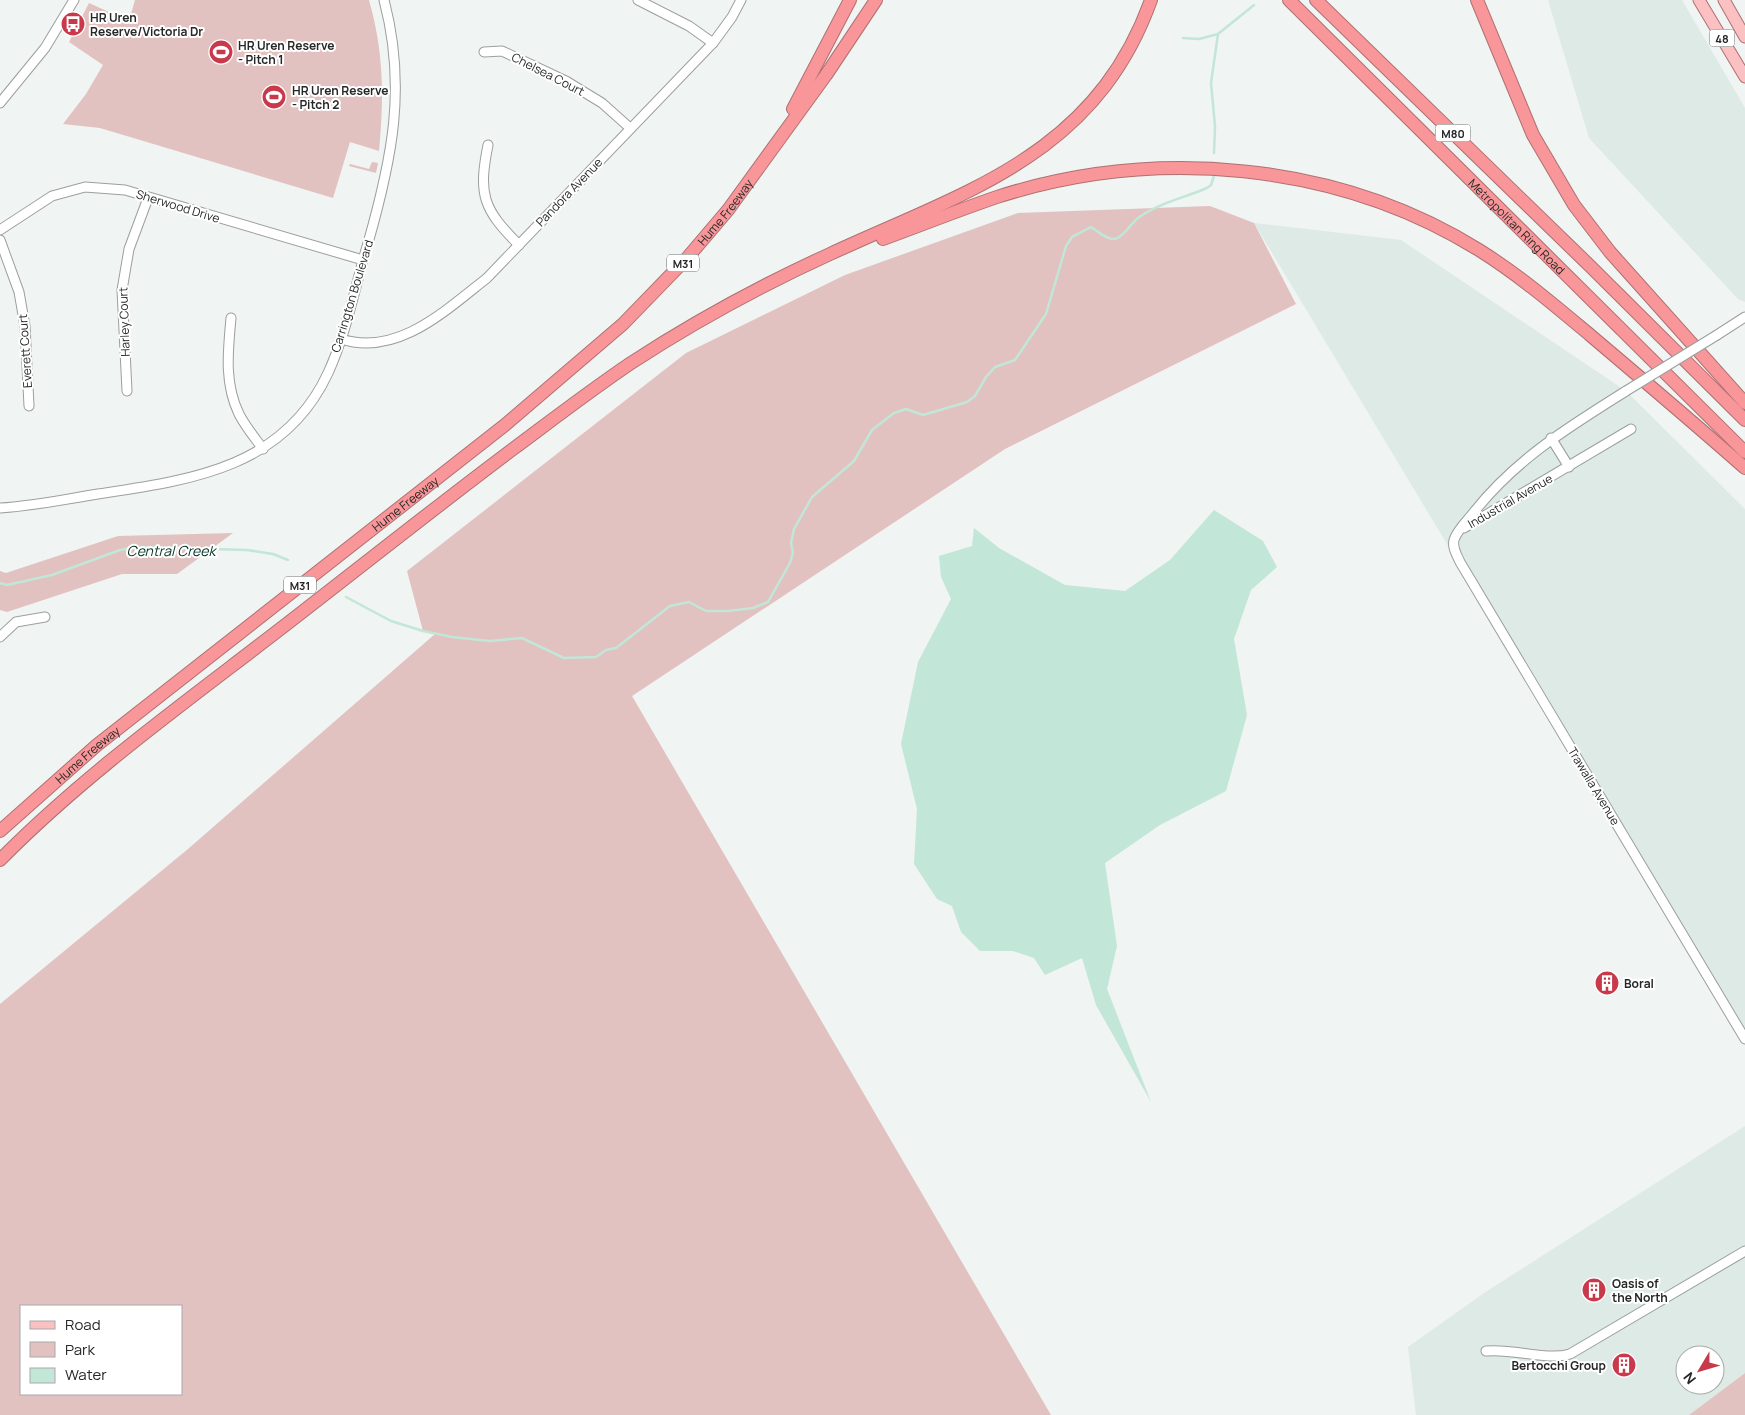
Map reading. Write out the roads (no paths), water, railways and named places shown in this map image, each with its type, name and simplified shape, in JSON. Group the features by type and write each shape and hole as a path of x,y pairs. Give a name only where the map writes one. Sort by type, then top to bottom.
{"highway":[{"path":"776,143 850,0"},
{"path":"776,143 826,75 876,0"},
{"path":"787,275 975,189 1018,166 1046,146 1069,126 1106,83 1135,38 1151,0"},
{"name":"Metropolitan Ring Road","path":"1289,0 1745,452"},
{"name":"Metropolitan Ring Road","path":"1316,0 1591,267 1745,420"},
{"path":"1477,0 1533,135 1574,205 1610,252 1745,403"},
{"name":"Hume Freeway","path":"0,831 96,745 505,425 600,346 649,299 701,242 728,210 776,143"},
{"path":"787,275 999,197 1077,178 1125,170 1205,168 1258,172 1309,182 1355,194 1407,213 1452,234 1493,259 1552,304 1745,468"},
{"name":"Hume Freeway","path":"0,860 109,763 561,413 656,347 787,275"}],"main road":[{"name":"48","path":"1699,0 1745,77"},
{"name":"48","path":"1724,0 1745,37"}],"street":[{"path":"0,103 50,41 74,0"},
{"name":"Carrington Boulevard","path":"0,508 145,487 204,474 235,464 263,450 288,430 308,406 328,374 342,336 388,167 395,115 396,89 393,36 384,0"},
{"path":"638,0 689,26 713,43"},
{"name":"Pandora Avenue","path":"342,336 367,342 385,342 410,334 450,308 487,278 713,43 732,17 741,0"},
{"name":"Chelsea Court","path":"484,52 502,51 566,81 602,103 630,128"},
{"path":"0,91 19,79"},
{"path":"488,145 482,176 482,188 496,220 519,245"},
{"name":"Sherwood Drive","path":"0,230 52,196 85,187 125,190 363,260"},
{"name":"Harley Court","path":"127,391 122,290 129,249 148,198"},
{"name":"Everett Court","path":"0,240 19,292 25,326 29,406"},
{"name":"Industrial Avenue","path":"1460,530 1488,494 1513,469 1551,438 1745,317"},
{"path":"231,318 227,358 228,387 239,414 263,450"},
{"name":"Industrial Avenue","path":"1460,530 1631,429"},
{"path":"1551,438 1569,467"},
{"name":"Trawalla Avenue","path":"1460,530 1455,538 1454,547 1460,562 1745,1039"},
{"path":"0,637 16,622 45,617"},
{"path":"1486,1351 1508,1350 1557,1356 1570,1354 1745,1251"}],"water":[{"path":"1214,510 1263,541 1277,567 1251,590 1234,639 1247,715 1226,791 1160,825 1105,863 1117,946 1107,989 1151,1102 1096,1005 1082,958 1045,975 1034,958 1013,951 980,951 961,932 952,906 937,899 914,864 917,809 901,744 918,662 951,599 941,577 939,556 972,546 974,528 999,548 1065,585 1125,591 1170,560"}],"waterway":[{"name":"Central Creek","path":"1214,153 1215,126 1211,83 1218,34 1254,5"},
{"path":"1183,38 1199,39 1218,34"},
{"name":"Central Creek","path":"346,597 391,621 423,631 452,637 490,641 522,638 564,658 596,657 606,650 616,648 670,606 689,602 706,611 728,611 753,608 768,602 790,563 793,553 791,543 794,529 812,497 854,461 872,430 894,413 906,409 923,415 967,402 975,396 986,377 995,367 1015,360 1046,314 1066,246 1072,237 1091,227 1109,238 1118,238 1135,220 1146,213 1207,188 1211,185 1214,176"},
{"name":"Central Creek","path":"0,583 7,585 52,575 120,550 139,547 247,550 273,554 288,560"}],"place":[{"name":"HR Uren Reserve/Victoria Dr","path":"73,24"},
{"name":"HR Uren Reserve - Pitch 1","path":"221,52"},
{"name":"HR Uren Reserve - Pitch 2","path":"274,97"},
{"name":"Boral","path":"1607,983"},
{"name":"Oasis of the North","path":"1594,1290"},
{"name":"Bertocchi Group","path":"1624,1365"}]}
